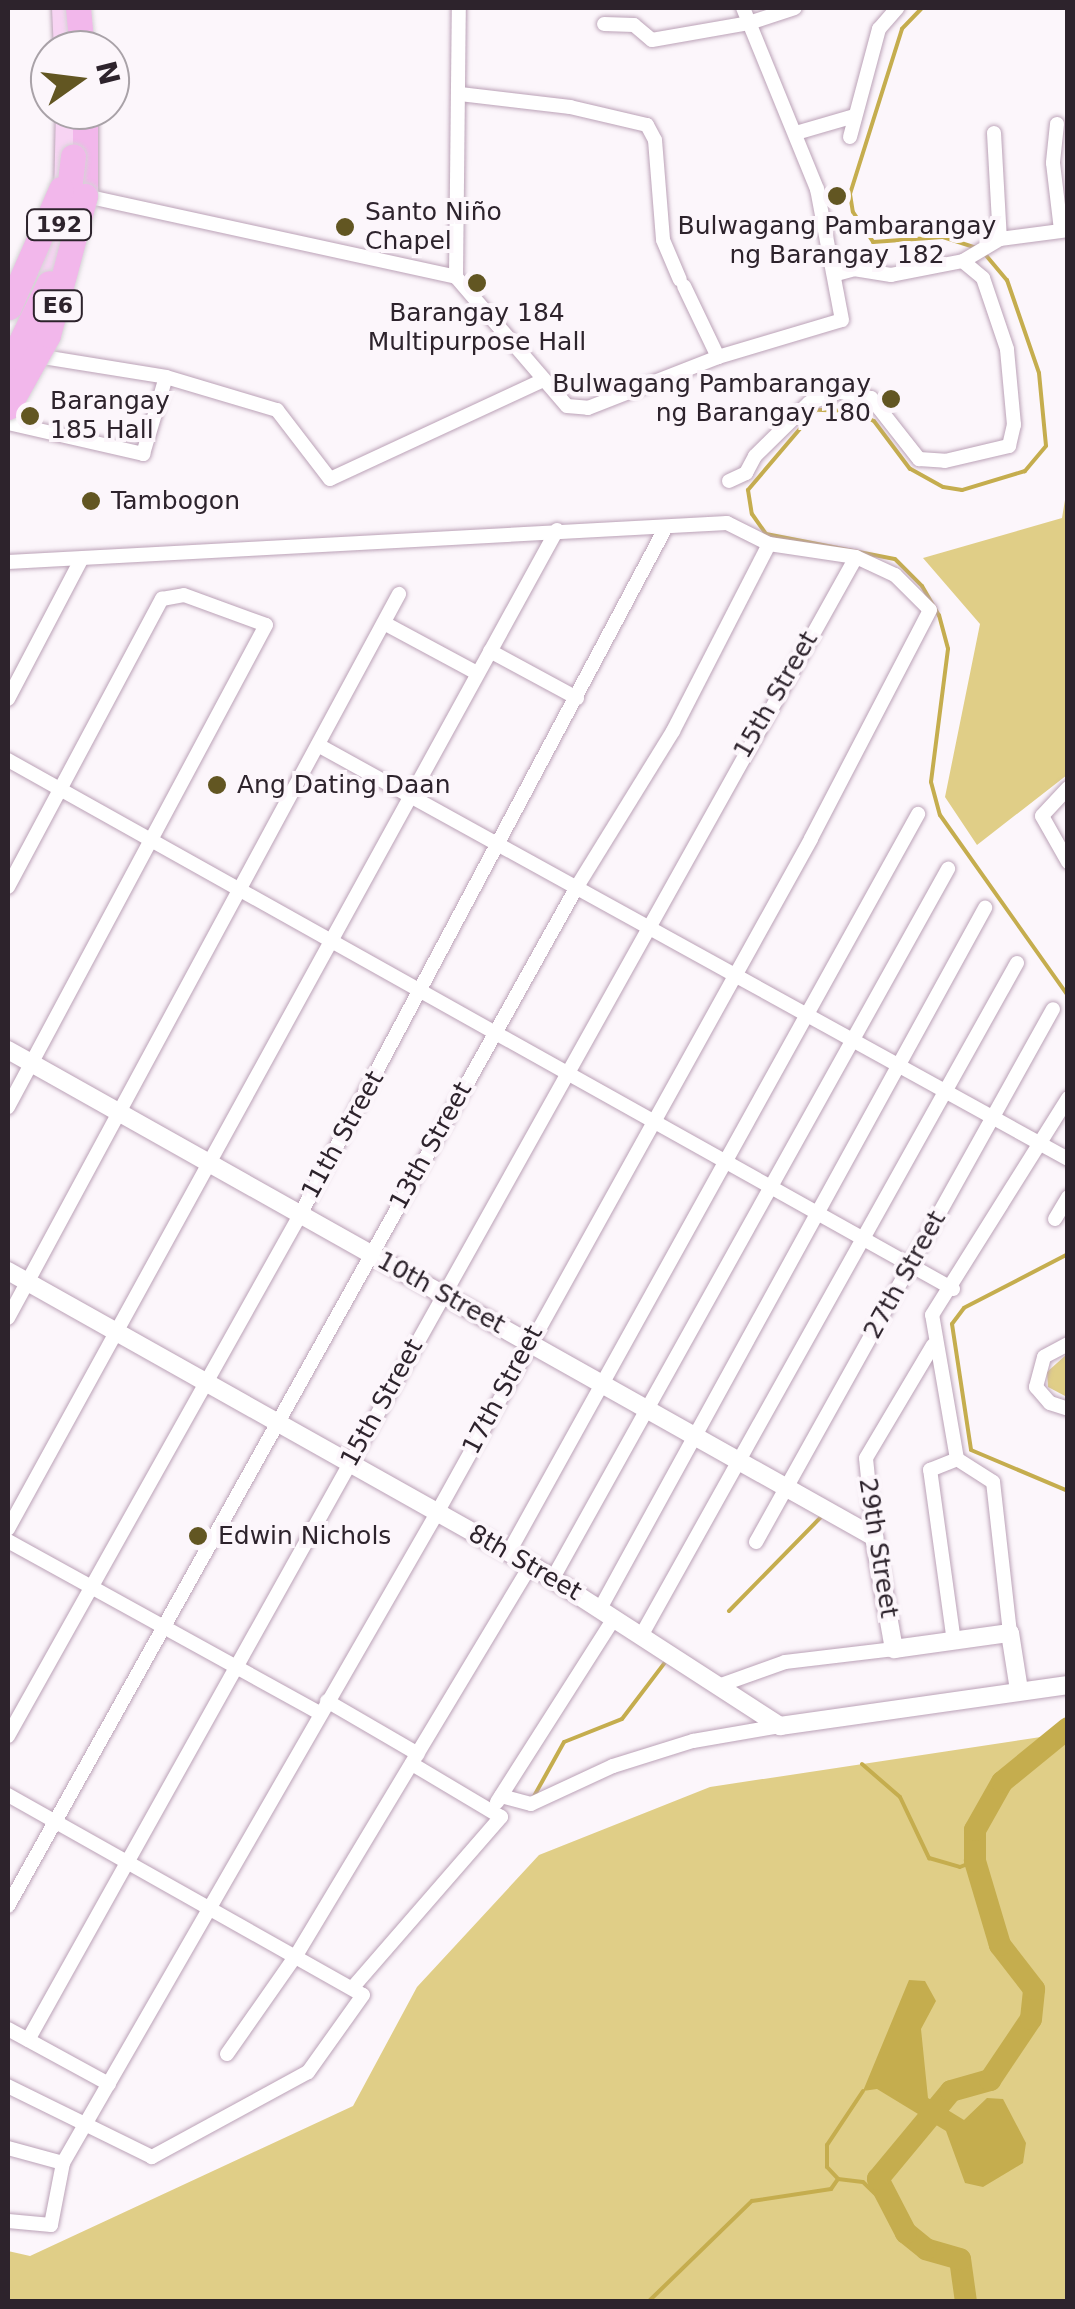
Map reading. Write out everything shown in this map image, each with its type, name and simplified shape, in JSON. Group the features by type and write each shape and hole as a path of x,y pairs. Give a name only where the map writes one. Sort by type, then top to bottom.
{"highway":[{"name":"E6","path":"8,368 54,269 73,156 71,130"},
{"name":"E6","path":"8,403 48,335 68,274 84,196 88,130"},
{"path":"8,310 73,156"}],"main road":[{"name":"192","path":"8,357 47,275 61,217 68,130"},
{"name":"192","path":"8,403 41,351 70,289 90,197 89,130"},
{"path":"22,334 41,351"}],"street":[{"path":"456,277 459,8"},
{"path":"90,197 456,277 567,406 588,408 718,357 842,320 818,192 743,8"},
{"path":"604,24 638,26 652,40 749,23 795,8"},
{"path":"850,136 887,10"},
{"path":"460,94 570,107 647,125 655,140 663,240 718,357"},
{"path":"796,134 854,116"},
{"path":"836,274 856,269 891,275 965,259 985,244 1000,239 1064,230 1054,163 1057,124"},
{"path":"994,133 1000,239"},
{"path":"729,481 746,473 754,456 809,403 840,392 871,398 914,458 945,460 1009,446 1013,406 999,316 982,278 965,259"},
{"path":"41,351 166,377 277,410 330,479 543,380"},
{"path":"8,423 143,454 166,377"},
{"path":"8,562 728,523 769,544 856,557"},
{"name":"11th Street","path":"8,1736 300,1215 666,527"},
{"path":"8,1530 329,936 414,795 558,530"},
{"name":"13th Street","path":"8,1906 494,1033 673,730 769,544"},
{"name":"17th Street","path":"8,2221 51,2225 63,2164 437,1513 930,610 895,576 856,557"},
{"name":"15th Street","path":"28,2040 125,1860 856,557"},
{"path":"8,699 81,560"},
{"path":"8,1318 399,594"},
{"path":"8,887 162,599 184,595 266,624 154,842 8,1107"},
{"path":"384,623 477,674"},
{"path":"490,651 577,698"},
{"path":"318,745 501,842 1068,1160"},
{"path":"8,760 329,936 494,1033 952,1289"},
{"path":"1068,788 1042,816 1068,862"},
{"path":"509,1552 918,814"},
{"path":"553,1578 948,869"},
{"path":"354,1986 498,1808 608,1612 694,1435 985,908"},
{"path":"642,1636 1017,963"},
{"name":"27th Street","path":"756,1542 1054,1009"},
{"name":"10th Street","path":"8,1050 874,1536"},
{"name":"29th Street","path":"957,1459 932,1345 934,1308 952,1289 1068,1098"},
{"path":"1055,1219 1068,1197"},
{"name":"8th Street","path":"8,1271 531,1564 780,1726"},
{"path":"1068,1344 1044,1358 1036,1387 1068,1409"},
{"name":"29th Street","path":"894,1649 874,1536 866,1458 932,1345"},
{"path":"954,1642 930,1470 957,1459 994,1482 1019,1690"},
{"path":"8,1540 235,1666 323,1707 498,1808 531,1804 677,1746 780,1726 1068,1685"},
{"path":"227,2054 298,1954 531,1564"},
{"path":"718,1686 785,1662 1010,1633"},
{"path":"8,1796 354,1986 363,2000 322,2058 212,2127 148,2158 8,2086"},
{"path":"8,2029 109,2084"},
{"path":"8,2148 63,2164"}],"shaded area":[{"path":"1067,488 1067,775 977,845 945,797 980,624 923,558 1062,518"},
{"path":"1067,1354 1067,1397 1048,1387 1047,1372"},
{"path":"1067,1733 1067,2301 8,2302 8,2251 30,2256 353,2106 417,1987 539,1855 710,1787"},
{"path":"909,1980 925,1981 936,2001 921,2029 928,2098 964,2120 987,2098 1003,2099 1026,2143 1023,2163 983,2187 965,2183 946,2131 877,2089 863,2091"}],"waterway":[{"path":"922,8 902,29 850,194 853,212 873,242 943,237 976,248"},
{"path":"984,253 1007,280 1039,373 1046,446 1025,471 962,490 943,487 910,469 874,421 850,411 816,410 748,490 752,514 766,534 895,559 922,586 939,615 948,649 931,782 940,815 1068,996"},
{"path":"1068,1254 964,1308 952,1324 971,1450 1068,1491"},
{"path":"729,1611 822,1516"},
{"path":"533,1798 564,1742 622,1719 666,1661"},
{"path":"966,2302 960,2259 926,2249 906,2233 878,2179 951,2091 990,2080 1031,2019 1034,1989 1000,1945 975,1861 975,1830 1002,1782 1068,1728"},
{"path":"862,1764 900,1797 929,1858 960,1867 975,1861"},
{"path":"863,2091 827,2145 827,2167 838,2179 863,2182 886,2204"},
{"path":"648,2302 752,2201 831,2189 838,2179"}],"place":[{"name":"Bulwagang Pambarangay ng Barangay 182","path":"837,196"},
{"name":"Santo Niño Chapel","path":"345,227"},
{"name":"Barangay 184 Multipurpose Hall","path":"477,283"},
{"name":"Bulwagang Pambarangay ng Barangay 180","path":"891,399"},
{"name":"Barangay 185 Hall","path":"30,416"},
{"name":"Tambogon","path":"91,501"},
{"name":"Ang Dating Daan","path":"217,785"},
{"name":"Edwin Nichols","path":"198,1536"}]}
